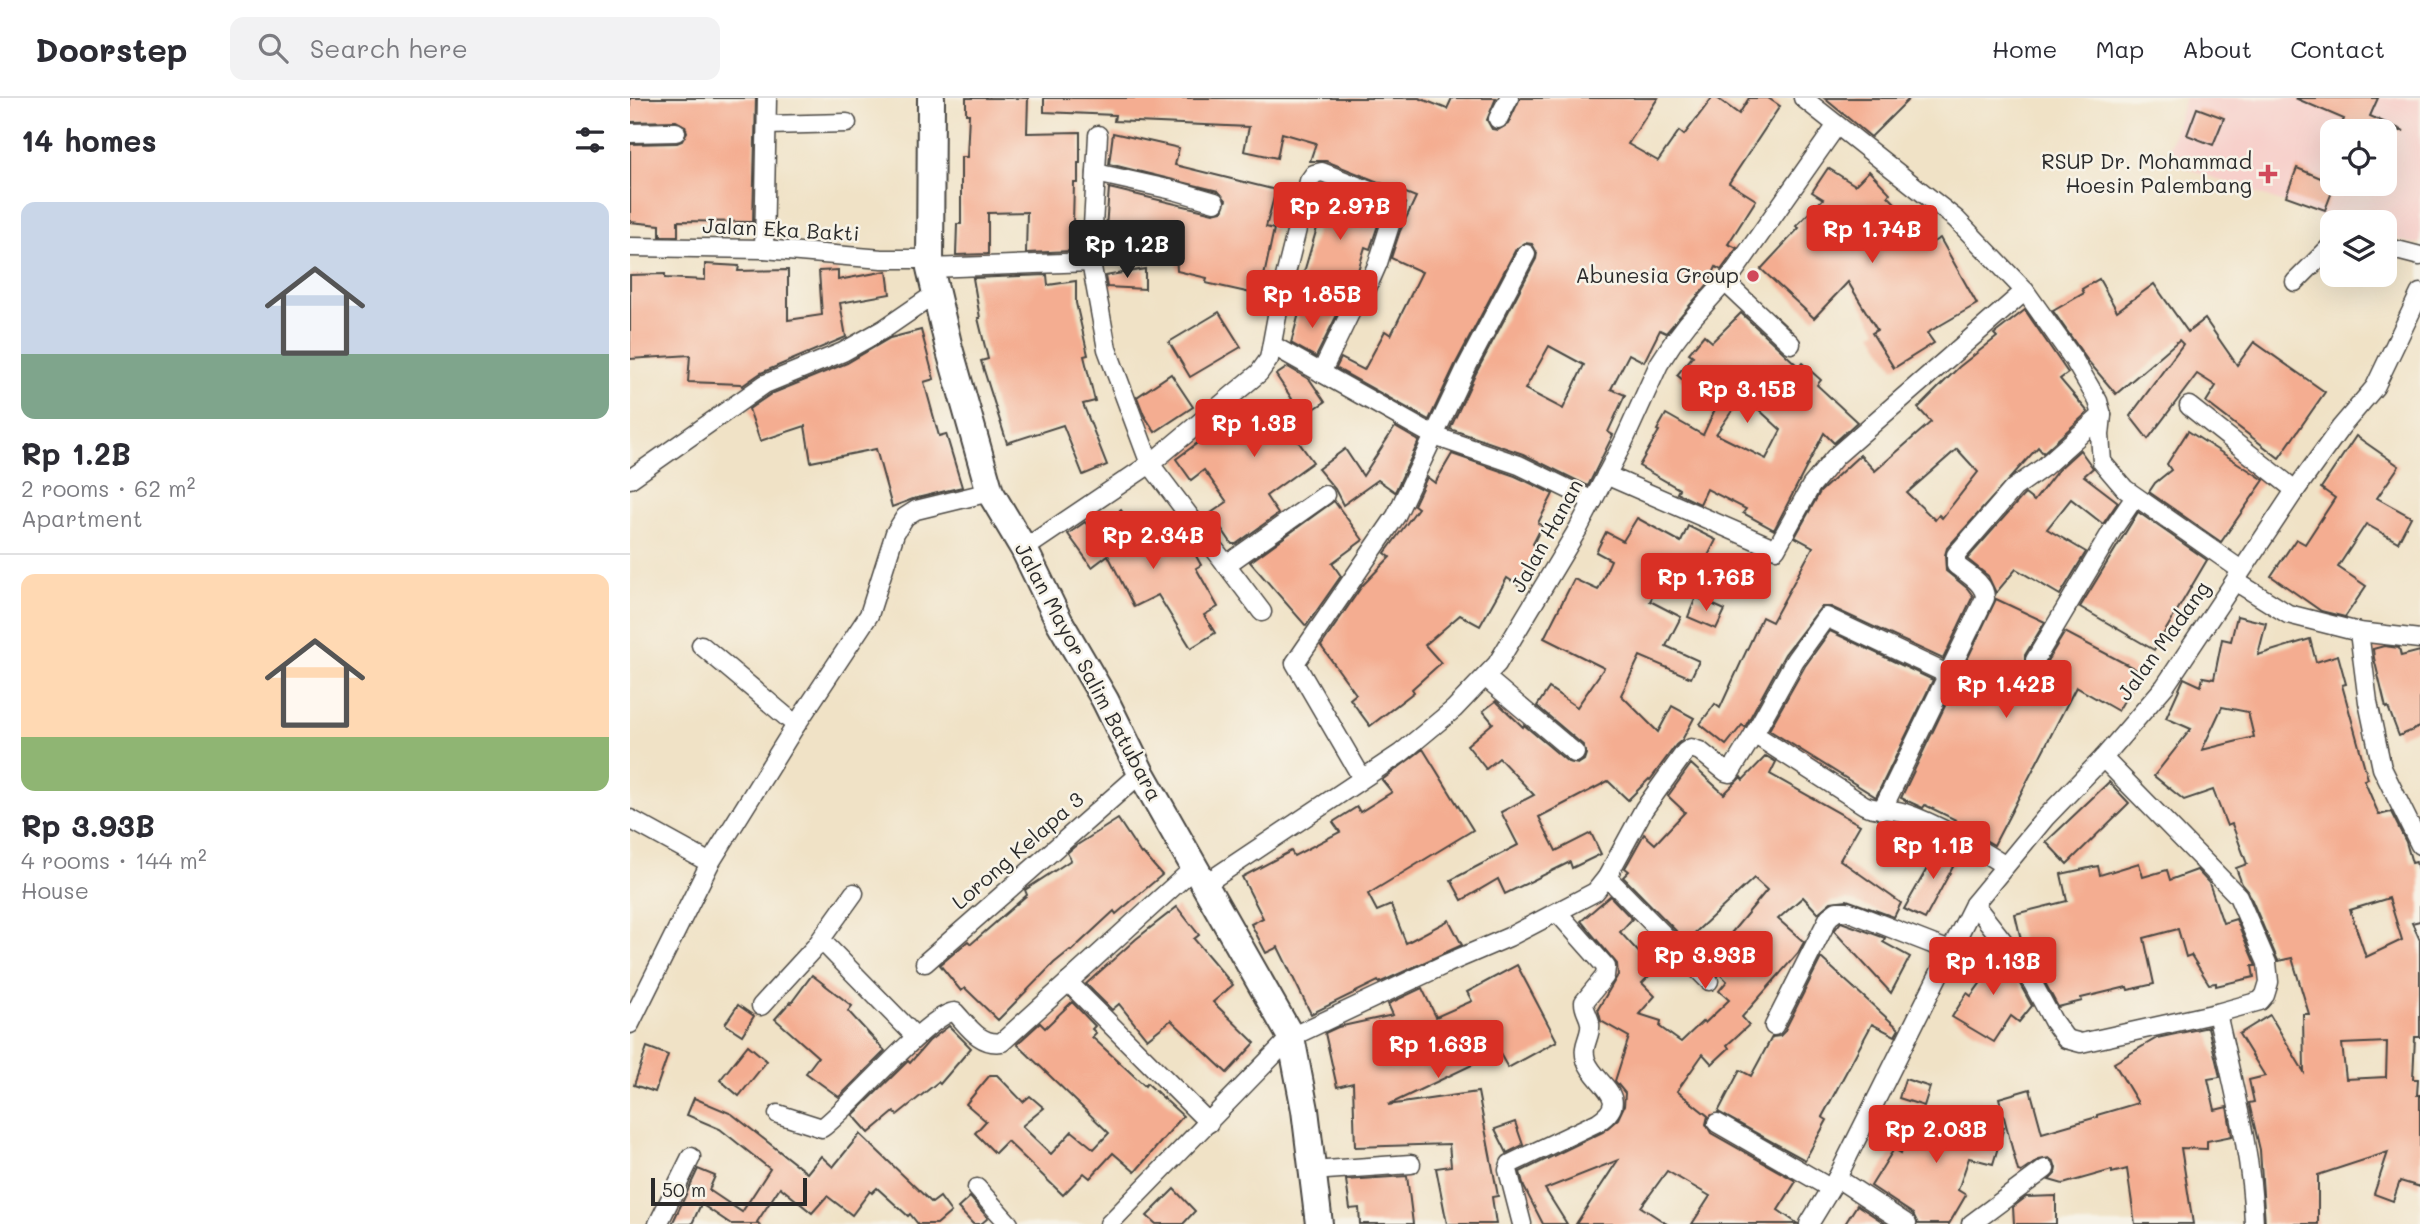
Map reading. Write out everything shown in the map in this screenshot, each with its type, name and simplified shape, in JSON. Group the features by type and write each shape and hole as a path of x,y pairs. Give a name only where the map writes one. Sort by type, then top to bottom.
{"street":[{"path":"764,249 767,98"},
{"name":"Jalan Mayor Salim Batubara","path":"931,98 930,263 935,294 989,492 1024,549 1059,621 1105,700 1141,773 1291,1037 1305,1110 1319,1224"},
{"path":"1498,119 1509,98"},
{"path":"1803,98 1956,219 2025,292 2090,386 2102,415 2102,462 2114,478 2288,614 2358,632 2420,639"},
{"path":"767,125 847,123"},
{"name":"Jalan Hanan","path":"916,1037 947,1012 955,1012 982,1041 993,1044 1002,1042 1068,982 1200,875 1401,753 1454,709 1497,664 1520,629 1606,475 1659,364 1672,344 1725,282 1837,125"},
{"path":"630,133 676,132"},
{"path":"1098,135 1091,262 1107,349 1150,464 1262,612"},
{"path":"1024,549 1150,464 1259,373 1269,359 1282,289 1314,174 1322,172 1393,200 1396,206 1378,263 1360,304 1353,307 1282,289"},
{"path":"1096,173 1215,202"},
{"name":"Jalan Eka Bakti","path":"630,247 764,249 930,263 1091,262"},
{"path":"2397,250 2420,256"},
{"path":"1362,778 1295,663 1396,516 1465,370 1525,254"},
{"path":"2295,282 2320,257"},
{"path":"1725,282 1791,344"},
{"path":"1606,475 1776,549 1811,486 1836,456 2025,292"},
{"name":"Jalan Madang","path":"1809,1224 1834,1183 1974,904 2045,818 2103,758 2165,686 2295,490 2375,387 2420,293"},
{"path":"630,479 765,384 843,352 884,329 935,294"},
{"path":"1321,373 1353,307"},
{"path":"1272,345 1434,436 1519,465 1592,501"},
{"path":"2189,406 2295,490"},
{"path":"1882,810 1985,598 1986,592 1981,585 1956,565 1956,555 2014,488 2044,467 2102,415"},
{"path":"630,1024 710,863 869,615 895,533 905,517 916,510 989,492"},
{"path":"1226,565 1325,495"},
{"path":"2035,660 2112,529 2135,496"},
{"path":"1109,1224 1291,1037 1558,912 1595,892 1607,877 1644,809 1688,750 1700,751 1730,773 1795,660 1826,617 1947,674"},
{"path":"2358,632 2368,702 2382,768 2420,845"},
{"path":"701,645 796,725"},
{"path":"1485,677 1574,753"},
{"path":"1754,734 1864,805 1900,812 1957,836 2004,865"},
{"path":"1974,904 2025,969 2066,1040 2081,1043 2260,1001 2269,982 2267,963 2238,896 2103,758"},
{"name":"Lorong Kelapa 3","path":"925,963 1141,773"},
{"path":"630,819 710,863"},
{"path":"1607,877 1709,981"},
{"path":"761,1006 821,940 854,893"},
{"path":"1774,1026 1829,917 1838,911 1847,911 1950,951"},
{"path":"1522,1224 1508,1170 1510,1164 1598,1122 1613,1104 1612,1095 1591,1070 1584,1048 1590,1023 1584,1002 1604,979 1607,970 1558,912"},
{"path":"778,1114 822,1128 916,1037 821,940"},
{"path":"1068,982 1209,1123"},
{"path":"2217,1013 2237,1104 2253,1200 2253,1224"},
{"path":"1717,1123 1907,1224"},
{"path":"659,1224 691,1157"},
{"path":"1312,1171 1410,1164"},
{"path":"1971,1224 2045,1169"},
{"path":"977,1188 1009,1224"}],"shaded area":[{"name":"RSUP Dr. Mohammad Hoesin Palembang","path":"2185,98 2420,98 2420,243 2397,239 2397,210 2320,210 2320,216 2175,164 2169,158 2168,151"}],"building":[{"path":"630,98 756,98 753,222 678,221 678,236 660,236 660,225 630,222 630,144 677,143 682,141 687,132 685,126 676,121 630,122"},
{"path":"966,98 1028,98 1027,133 1080,132 1078,183 1074,183 1073,223 1077,224 1077,240 1072,239 1072,251 1026,253 1027,212 988,213 988,254 956,255 957,224 961,224 961,157 967,157 969,114 966,114"},
{"path":"1044,98 1419,98 1447,109 1452,98 1496,98 1487,120 1492,129 1498,130 1508,124 1520,98 1658,98 1628,144 1658,161 1679,131 1684,135 1712,98 1717,98 1739,114 1749,98 1768,98 1780,106 1729,183 1756,200 1728,244 1737,248 1721,270 1716,267 1708,284 1666,333 1660,330 1644,362 1629,354 1611,389 1625,395 1608,432 1613,435 1588,486 1523,454 1450,429 1536,259 1537,253 1532,244 1525,243 1516,249 1429,420 1336,368 1341,358 1364,370 1385,331 1391,335 1422,272 1391,258 1416,197 1326,161 1310,161 1316,143 1282,133 1277,158 1244,151 1249,127 1114,121 1115,115 1044,112","holes":["1549,346 1584,365 1563,409 1525,389"]},
{"path":"1824,98 1910,98 1871,137"},
{"path":"2295,98 2378,98 2370,116 2377,119 2344,119"},
{"path":"2197,108 2224,118 2213,145 2187,135"},
{"path":"1113,133 1179,148 1175,165 1276,190 1266,227 1274,229 1260,295 1206,283 1207,278 1177,271 1176,252 1113,251 1113,243 1105,242 1109,188 1213,213 1222,211 1226,200 1218,191 1109,164"},
{"path":"1828,168 1855,185 1869,171 1890,193 1888,196 1933,242 1940,238 1977,304 1927,333 1934,343 1894,368 1872,333 1877,330 1848,282 1814,318 1761,269 1799,228 1796,226 1823,199 1812,192"},
{"path":"2297,168 2320,178 2320,196 2330,196 2325,210 2286,196"},
{"path":"1329,187 1377,206 1373,219 1379,222 1370,249 1365,247 1351,294 1308,284 1309,281 1302,279"},
{"path":"705,264 739,266 738,271 788,270 788,320 822,315 819,271 838,270 838,280 887,271 890,294 840,303 846,337 761,373 742,386 688,382 690,355 630,359 630,275 665,274 665,278 705,280"},
{"path":"1145,269 1145,289 1107,287 1105,276"},
{"path":"1047,275 1048,285 1076,281 1076,303 1088,355 1084,356 1095,401 1083,404 1107,465 1083,475 1063,425 1007,443 981,361 988,359 978,318 973,278"},
{"path":"2099,279 2117,311 2154,284 2188,332 2205,319 2237,365 2254,342 2325,392 2279,458 2206,402 2216,386 2197,374 2148,439 2130,416 2183,344 2179,340 2116,394 2088,361 2053,311 2084,293 2082,289"},
{"path":"1301,306 1337,315 1316,357 1291,343"},
{"path":"2025,310 2068,373 2060,379 2088,412 2043,453 2038,447 1947,548 1946,571 1973,596 1943,659 1831,607 1821,607 1785,654 1745,727 1742,725 1726,745 1700,724 1715,704 1720,708 1762,617 1772,622 1813,547 1795,537 1820,492 1860,455 1875,471 1931,422 1918,408 1959,367 1997,337 1994,334","holes":["1957,449 1978,472 1942,518 1939,515 1935,520 1907,493"]},
{"path":"1219,312 1241,347 1190,377 1169,342"},
{"path":"1741,313 1799,367 1802,363 1821,380 1817,385 1857,422 1834,443 1824,433 1774,530 1743,513 1746,509 1707,489 1700,504 1677,493 1679,489 1639,466 1666,414 1703,435 1716,407 1677,375 1693,356 1689,353 1704,335 1712,342","holes":["1743,395 1781,430 1766,459 1716,434"]},
{"path":"921,330 934,379 924,382 939,436 946,434 962,487 892,507 876,449 811,462 805,426 760,441 749,409 771,394 847,363 890,338"},
{"path":"1288,367 1310,380 1325,402 1287,426 1313,462 1266,496 1278,514 1236,544 1232,544 1211,513 1227,502 1204,470 1191,480 1176,459 1215,430 1218,434 1246,412 1255,424 1292,399 1276,375"},
{"path":"1171,374 1193,407 1155,432 1137,397"},
{"path":"1395,427 1419,441 1395,492 1378,480 1343,505 1335,489 1318,469 1345,449 1363,476"},
{"path":"2188,431 2264,480 2221,542 2149,492 2155,483 2171,470 2167,464"},
{"path":"2356,436 2399,466 2377,498 2411,517 2398,542 2366,524 2338,567 2366,586 2345,617 2321,611 2271,576 2296,539 2305,544 2335,498 2321,488"},
{"path":"2080,450 2093,468 2084,476 2118,502 2103,524 2071,499 2047,529 2086,552 2060,595 2016,569 1996,593 1988,576 1967,559 2025,494 2034,501 2058,470"},
{"path":"1452,454 1515,476 1553,494 1538,523 1542,526 1533,544 1542,550 1518,585 1507,578 1480,626 1460,615 1425,645 1441,663 1412,689 1414,692 1370,726 1350,699 1356,694 1321,646 1362,586 1390,557 1385,553 1418,508 1414,505 1427,477 1435,483"},
{"path":"1334,501 1363,540 1332,563 1341,576 1306,626 1250,562"},
{"path":"1121,510 1145,547 1180,527 1201,565 1196,568 1218,607 1204,615 1215,633 1191,648 1158,595 1134,607 1108,555 1092,567 1068,534 1085,522 1091,529"},
{"path":"2138,512 2207,560 2154,650 2080,607"},
{"path":"1637,518 1681,542 1688,526 1716,540 1697,578 1671,565 1650,601 1681,617 1666,646 1699,661 1691,678 1640,656 1621,695 1658,732 1672,706 1694,718 1682,740 1650,780 1628,800 1608,781 1539,817 1556,851 1591,833 1601,854 1572,868 1570,862 1505,894 1498,879 1462,900 1451,880 1518,845 1501,812 1534,795 1499,758 1486,769 1467,745 1493,723 1483,711 1496,701 1523,727 1524,725 1568,762 1578,764 1584,760 1586,754 1583,745 1537,706 1549,688 1577,707 1604,668 1544,638 1574,579 1598,590 1611,560 1596,552 1606,532 1623,541"},
{"path":"1696,597 1725,610 1716,629 1688,617"},
{"path":"1996,599 2045,622 2025,655 2025,665 2030,670 2036,671 2044,666 2065,632 2141,672 2118,711 2076,687 1994,845 1954,822 1956,820 1925,805 1923,808 1901,798"},
{"path":"2237,616 2266,623 2258,655 2310,639 2316,662 2338,655 2346,684 2342,685 2368,779 2364,780 2379,815 2391,812 2406,842 2412,863 2416,862 2420,877 2420,921 2412,923 2420,940 2420,1037 2415,1037 2413,1079 2418,1079 2417,1095 2420,1095 2420,1187 2400,1181 2393,1201 2374,1194 2388,1152 2318,1175 2318,1224 2265,1224 2260,1150 2249,1103 2254,1102 2249,1080 2265,1076 2239,1034 2270,1015 2304,1072 2303,1014 2309,1014 2292,958 2278,961 2248,891 2242,884 2236,868 2247,864 2232,824 2227,826 2213,790 2184,800 2154,776 2191,729 2166,718 2184,678 2201,686 2203,677 2214,679 2222,639 2231,641","holes":["2222,707 2248,712 2254,737 2202,750","2389,898 2402,940 2366,957 2350,910","2387,1042 2386,1077 2346,1079 2342,1044"]},
{"path":"1830,631 1933,680 1876,797 1769,730 1805,666"},
{"path":"2384,646 2399,648 2401,656 2420,651 2420,727 2399,736 2388,707 2386,708 2374,658 2373,649"},
{"path":"1423,749 1473,830 1368,894 1377,911 1391,905 1406,943 1449,920 1462,945 1379,983 1378,981 1311,1014 1278,947 1266,953 1251,924 1263,918 1242,877 1291,851 1294,856 1340,832 1333,822 1357,807 1360,812 1392,792 1382,780"},
{"path":"1766,756 1776,762 1770,774 1860,825 1840,860 1901,903 1894,917 1847,900 1831,902 1818,913 1803,897 1778,919 1804,942 1798,953 1742,1017 1749,1025 1727,1045 1729,1048 1712,1064 1703,1054 1677,1091 1708,1116 1706,1124 1711,1133 1794,1180 1795,1183 1778,1210 1798,1224 1692,1224 1710,1196 1667,1171 1641,1207 1667,1224 1576,1224 1618,1160 1545,1189 1567,1224 1543,1224 1524,1187 1520,1172 1603,1132 1618,1119 1624,1106 1625,1093 1615,1081 1629,1037 1601,1021 1598,1009 1618,975 1617,964 1581,921 1610,896 1632,919 1620,932 1655,970 1642,983 1655,996 1639,1014 1661,1021 1660,1027 1681,1042 1703,1021 1705,1023 1729,1000 1719,991 1727,981 1707,962 1767,890 1754,878 1686,941 1623,877 1629,871 1625,868 1644,834 1655,844 1685,812 1668,796 1691,764 1724,794 1741,777 1743,780"},
{"path":"2109,782 2129,803 2067,864 2046,842"},
{"path":"1118,819 1141,854 1143,853 1162,875 1116,914 1114,911 1054,963 998,1020 965,988 961,991 940,965 968,941 971,944 1027,895 1025,890 1071,860 1067,853 1074,847"},
{"path":"1942,842 1961,852 1925,919 1904,909"},
{"path":"2139,863 2143,877 2167,870 2170,880 2197,870 2209,883 2223,923 2236,919 2256,966 2252,966 2254,977 2216,986 2216,983 2209,984 2191,955 2186,957 2178,929 2144,938 2154,984 2128,990 2127,987 2081,998 2082,1001 2058,1007 2035,964 2023,948 2015,914 2067,901 2061,874 2098,866 2100,875"},
{"path":"1177,907 1199,935 1194,939 1233,985 1213,1002 1255,1043 1227,1073 1171,1020 1147,1039 1119,1004 1112,1010 1086,984"},
{"path":"1841,922 1885,938 1883,942 1910,957 1891,993 1834,931"},
{"path":"1980,940 1993,947 2015,975 2032,1006 2019,1022 2011,1016 1994,1042 1952,1017 1967,993 1971,996 1992,967 1971,956"},
{"path":"1821,958 1899,1029 1895,1036 1872,1024 1822,1117 1827,1120 1805,1160 1718,1112 1740,1070 1751,1076 1772,1037 1780,1036 1784,1032"},
{"path":"1517,965 1557,1041 1508,1068 1499,1052 1388,1105 1478,1092 1498,1196 1492,1197 1496,1224 1447,1224 1436,1168 1451,1166 1449,1144 1355,1147 1353,1083 1337,1087 1325,1033 1338,1027 1393,1015 1388,1004 1422,988 1436,1017 1472,1001 1467,992"},
{"path":"812,975 852,1006 848,1011 885,1051 839,1097 806,1073 818,1057 775,1019"},
{"path":"1072,1002 1095,1026 1092,1029 1096,1033 1092,1037 1145,1086 1147,1083 1183,1116 1135,1172 1113,1153 1090,1178 1084,1173 1063,1195 1007,1141 995,1153 975,1133 986,1121 966,1104 990,1075 997,1075 1023,1102 1030,1096 1044,1108 1022,1126 1051,1154 1072,1131 1094,1149 1109,1133 1017,1044 1040,1023 1045,1028"},
{"path":"738,1005 754,1016 742,1035 725,1024"},
{"path":"949,1026 971,1048 940,1084 938,1082 897,1115 894,1112 869,1133 853,1115 908,1061 910,1063 929,1041"},
{"path":"2208,1027 2220,1077 2208,1079 2215,1110 2227,1107 2232,1136 2207,1141 2207,1149 2181,1148 2193,1224 2135,1224 2127,1169 2112,1173 2112,1170 2063,1184 2049,1180 2055,1174 2056,1168 2049,1158 2018,1171 1999,1098 2030,1089 2042,1133 2097,1117 2138,1103 2114,1063 2157,1038"},
{"path":"748,1045 767,1061 739,1096 720,1080"},
{"path":"647,1047 668,1055 655,1092 634,1085"},
{"path":"1905,1079 1930,1087 1924,1106 1899,1098"},
{"path":"694,1098 732,1114 807,1173 821,1156 833,1167 860,1134 932,1203 940,1197 951,1212 937,1224 918,1224 910,1214 908,1216 877,1188 872,1193 870,1191 852,1215 827,1196 812,1213 780,1187 757,1222 759,1224 731,1224 701,1204 692,1224 672,1224 698,1169 715,1176 709,1190 742,1212 770,1169 720,1129 687,1115"},
{"path":"1915,1109 1968,1127 1971,1117 2004,1127 1993,1164 1969,1158 1958,1190 1966,1195 1949,1224 1918,1224 1913,1214 1871,1186 1894,1149 1901,1153"},
{"path":"1515,1122 1523,1145 1507,1153 1495,1129"},
{"path":"1407,1176 1413,1224 1360,1224 1359,1208 1350,1209 1346,1180"},
{"path":"1174,1189 1195,1211 1183,1224 1156,1224 1147,1216"},
{"path":"2056,1196 2056,1224 2014,1224 2013,1207 2026,1197"},
{"path":"970,1197 988,1218 981,1224 973,1224 958,1208"},
{"path":"1857,1205 1886,1224 1845,1224"}],"place":[{"name":"RSUP Dr. Mohammad Hoesin Palembang","path":"2268,174"},
{"name":"Abunesia Group","path":"1753,276"}]}
